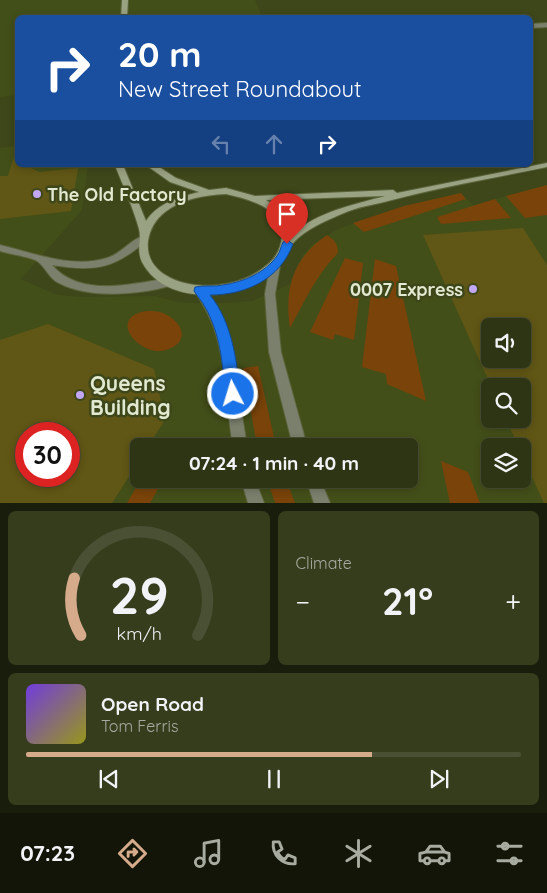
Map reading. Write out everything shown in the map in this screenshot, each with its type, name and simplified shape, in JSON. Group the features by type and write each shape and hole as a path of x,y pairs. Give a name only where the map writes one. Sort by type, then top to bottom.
{"main road":[{"path":"124,15 125,0"},
{"path":"287,244 305,228 343,210 411,192 547,165"},
{"path":"120,167 144,235 144,255 153,270 169,282 183,288 200,291 242,286 261,277 275,266 283,256 288,233 278,212 256,198"},
{"path":"153,167 173,180 189,187 210,192"},
{"path":"144,235 152,220 163,209 177,201 210,192 226,191 256,198 411,192"}],"street":[{"path":"533,26 547,24"},
{"path":"0,248 42,260 80,264 108,261 125,253 144,235"},
{"path":"42,260 60,280 82,288 114,290 169,282"},
{"path":"275,266 270,294 275,352 298,438"},
{"path":"200,291 213,311 230,359 238,438"},
{"path":"251,488 256,503"},
{"path":"316,488 322,503"}],"shaded area":[{"path":"0,0 255,0 261,14 15,15 15,95 0,97"},
{"path":"15,146 15,167 88,167 82,210 21,279 57,295 83,297 155,296 178,302 210,304 252,301 290,284 303,255 312,245 338,229 404,206 461,193 473,205 547,185 547,503 0,503 0,148"},
{"path":"547,185 547,215 525,218 506,196"},
{"path":"461,193 466,199 364,232 353,223 404,206"},
{"path":"495,199 511,218 441,224 437,217"},
{"path":"327,235 335,242 338,253 317,279 290,328 288,300 294,275 306,254"},
{"path":"345,258 363,263 354,340 335,334 333,340 310,332"},
{"path":"375,259 396,266 426,401 387,384 386,374 362,367"},
{"path":"147,311 163,313 175,321 181,332 179,342 166,350 156,351 137,343 131,336 128,328 129,321 135,315"},
{"path":"258,366 274,438 256,438 243,368"},
{"path":"441,461 468,472 480,503 450,503"},
{"path":"136,488 159,488 150,503 127,503"},
{"path":"270,488 289,488 295,503 275,503"}],"building":[{"name":"The Old Factory","path":"13,159 15,160 15,167 29,167 39,172 78,168 71,211 0,219 0,176 8,176"},
{"path":"523,228 547,265 547,503 544,503 531,475 531,438 514,438 510,428 531,428 531,378 487,378 483,368 531,368 531,318 481,318 481,364 423,235"},
{"name":"Queens Building","path":"48,324 154,369 165,420 153,438 130,438 130,475 112,503 0,503 0,340"}],"place":[{"name":"The Old Factory","path":"37,194"},
{"name":"0007 Express","path":"473,289"},
{"name":"Queens Building","path":"80,395"}],"route":[{"path":"233,394 230,359 220,326 210,304 200,291 242,286 261,277 275,266 283,256 287,244"}]}
